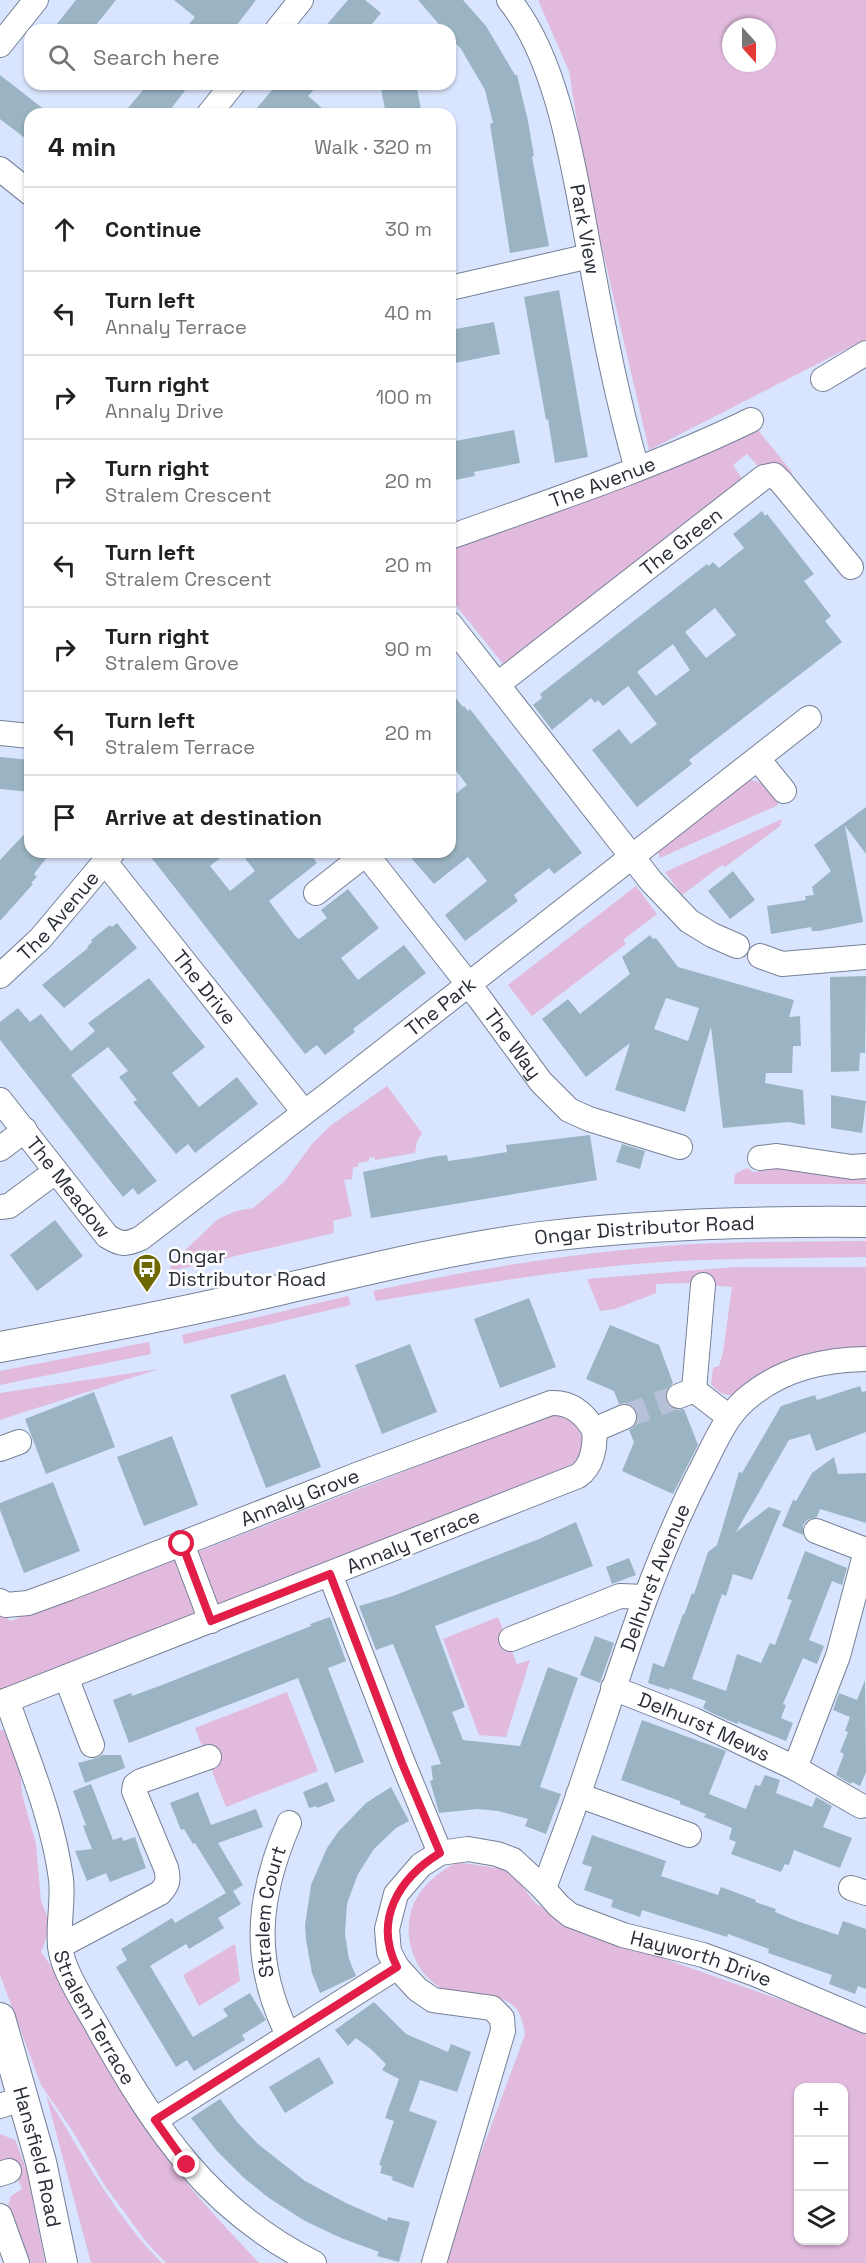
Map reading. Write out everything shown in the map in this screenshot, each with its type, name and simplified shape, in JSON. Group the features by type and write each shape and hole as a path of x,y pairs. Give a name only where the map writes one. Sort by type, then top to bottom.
{"street":[{"path":"0,45 36,0"},
{"path":"282,24 301,0"},
{"name":"Park View","path":"509,0 541,54 556,103 577,180 590,256 626,429 637,469"},
{"path":"214,108 228,90"},
{"path":"0,169 24,188"},
{"path":"456,287 590,256"},
{"path":"824,379 866,353"},
{"name":"The Avenue","path":"456,535 637,469 751,420"},
{"name":"The Green","path":"498,684 764,477 774,476 782,483 851,567"},
{"path":"456,632 632,857 689,921 737,946"},
{"name":"The Park","path":"119,1244 128,1244 141,1238 809,718"},
{"path":"0,733 24,735"},
{"path":"758,759 784,791"},
{"name":"The Avenue","path":"0,976 40,939 108,858"},
{"name":"The Drive","path":"110,858 304,1112"},
{"name":"The Way","path":"316,893 361,858"},
{"name":"The Way","path":"371,858 541,1082 569,1110 589,1119 680,1147"},
{"path":"760,956 782,964 866,957"},
{"name":"The Meadow","path":"0,1100 107,1236 119,1244"},
{"path":"0,1149 24,1130"},
{"path":"760,1158 777,1156 852,1167 866,1166"},
{"path":"0,1207 9,1206 55,1172"},
{"name":"Ongar Distributor Road","path":"0,1347 156,1317 390,1264 540,1238 634,1227 717,1222 866,1222"},
{"path":"703,1285 686,1393 729,1418"},
{"name":"Delhurst Avenue","path":"542,1887 546,1883 578,1795 645,1597 683,1506 729,1418 751,1395 788,1373 818,1363 866,1359"},
{"name":"Annaly Grove","path":"0,1601 10,1606 28,1603 359,1474 551,1403 561,1402 576,1409 583,1414 594,1430"},
{"path":"594,1430 624,1417"},
{"name":"Annaly Terrace","path":"3,1701 578,1476 586,1471 590,1463 594,1430"},
{"name":"Delhurst Mews","path":"795,1768 838,1656 866,1550 816,1531"},
{"path":"182,1544 211,1621"},
{"path":"330,1574 402,1763 440,1853 421,1865 396,1894 387,1929 389,1952 397,1967 417,1989 434,2000 492,2008 502,2018 503,2031 500,2043 434,2263"},
{"path":"511,1639 620,1596 645,1597"},
{"path":"66,1677 92,1745"},
{"name":"Delhurst Mews","path":"613,1688 694,1720 795,1768 861,1806"},
{"name":"Stralem Terrace","path":"3,1701 35,1778 51,1832 61,1879 60,1946 63,1963 79,1992 118,2062 187,2165 244,2220 281,2245 314,2263"},
{"path":"60,1946 160,1893 167,1885 166,1868 134,1791 135,1785 209,1757"},
{"path":"578,1795 689,1835"},
{"name":"Stralem Court","path":"288,2035 267,1979 263,1961 262,1936 269,1878 289,1823"},
{"name":"Hayworth Drive","path":"440,1853 468,1849 497,1854 513,1860 542,1887 558,1906 570,1915 591,1924 714,1959 866,2021"},
{"path":"155,2120 397,1967"},
{"name":"Hansfield Road","path":"0,2018 12,2102 41,2162 62,2263"},
{"path":"0,2216 17,2263"}],"shaded area":[{"path":"538,0 866,0 866,339 649,450 586,178 569,71"},
{"path":"758,430 792,472 791,475 773,466 758,466 747,454 733,465 742,479 737,488 504,665 456,605 456,544 606,492"},
{"path":"746,780 757,781 767,786 777,799 778,805 660,858 657,850"},
{"path":"782,819 780,826 725,867 722,865 682,895 665,872"},
{"path":"636,886 657,914 623,940 626,944 532,1016 508,985"},
{"path":"387,1086 422,1133 415,1153 375,1160 375,1157 369,1158 369,1161 358,1163 358,1167 353,1167 352,1179 344,1180 352,1216 333,1221 334,1233 167,1272 179,1256 218,1219 236,1211 253,1208 284,1182 312,1144 330,1126"},
{"path":"772,1166 866,1175 866,1184 734,1184 735,1174 747,1168 753,1172 769,1170"},
{"path":"866,1241 866,1257 654,1262 531,1276 376,1301 373,1291 492,1268 612,1251 714,1243"},
{"path":"734,1267 866,1267 866,1348 825,1351 784,1362 749,1389 730,1395 721,1392 711,1384 713,1368 719,1366 723,1352 732,1287 687,1283 656,1284 656,1293 615,1309 600,1311 587,1279"},
{"path":"348,1296 351,1305 184,1344 182,1335"},
{"path":"149,1342 151,1354 0,1385 0,1371"},
{"path":"159,1369 15,1415 0,1420 0,1393"},
{"path":"554,1413 568,1414 578,1428 583,1444 580,1456 563,1471 0,1692 0,1612 10,1621 203,1550"},
{"path":"498,1617 517,1664 530,1660 506,1737 479,1735 443,1639"},
{"path":"287,1692 318,1771 226,1807 195,1728"},
{"path":"0,1730 3,1730 19,1759 22,1794 36,1844 41,1901 51,1926 41,1952 70,1995 159,2147 200,2199 259,2263 166,2263 147,2243 105,2186 70,2127 41,2085 0,1975"},
{"path":"457,1862 510,1870 535,1903 575,1927 866,2030 866,2263 440,2263 525,2035 519,2013 510,2003 495,1997 455,1994 447,1991 435,1984 417,1963 409,1936 412,1907 419,1894 436,1876"},
{"path":"235,1944 240,1981 199,2006 183,1975"},
{"path":"46,2095 114,2204 162,2263 91,2263"},
{"path":"0,2134 15,2140 27,2171 45,2263 27,2263 6,2212 11,2196 22,2189 16,2174 0,2172"}],"building":[{"path":"76,0 116,0 97,24 57,24"},
{"path":"174,0 256,0 238,24 189,24 195,17"},
{"path":"348,0 365,0 381,13 372,24 327,24"},
{"path":"418,0 463,0 486,26 517,75 528,121 534,156 532,157 549,246 510,253 490,124 493,123 485,90 456,44 456,24 439,24"},
{"path":"0,75 42,108 24,108 24,137 0,119"},
{"path":"143,90 185,90 172,108 128,108"},
{"path":"272,90 314,90 308,96 322,108 257,108"},
{"path":"381,90 417,90 421,108 385,108"},
{"path":"559,290 588,457 555,463 524,297"},
{"path":"494,322 500,354 456,363 456,329"},
{"path":"514,430 520,463 474,472 475,476 456,480 456,441"},
{"path":"762,511 765,516 767,514 814,574 804,581 831,616 825,621 842,642 689,760 692,764 637,807 592,750 619,729 631,744 657,724 628,686 603,706 598,700 595,703 591,698 552,730 533,705 542,698 540,694 707,564 709,566 713,562 719,568 744,548 733,534","holes":["715,608 736,635 706,658 685,632","673,644 690,670 656,696 637,672"]},
{"path":"456,698 468,711 470,709 582,853 554,874 549,868 514,895 518,901 465,941 445,915 487,881 468,857 434,884 411,858 456,858 456,793 467,785 456,771"},
{"path":"0,757 24,759 24,791 0,789"},
{"path":"866,807 866,854 845,826 863,922 819,931 812,931 811,927 771,934 767,906 806,900 805,896 814,895 812,887 831,871 814,845"},
{"path":"24,834 24,858 46,858 34,874 37,877 31,883 33,884 0,921 0,860"},
{"path":"152,858 220,858 210,866 230,891 255,871 245,858 313,858 317,863 269,901 296,937 299,939 327,918 321,910 348,889 379,928 341,958 358,980 404,945 426,973 353,1029 355,1032 325,1055 317,1045 305,1054"},
{"path":"733,871 755,900 730,919 708,891"},
{"path":"117,923 137,948 64,1008 42,985 88,948 91,940 110,925 112,927"},
{"path":"650,935 653,939 656,938 678,967 794,1000 789,1017 800,1016 801,1046 793,1046 792,1073 766,1073 765,1083 803,1090 805,1125 788,1122 723,1128 711,1027 685,1112 615,1090 630,1043 586,1077 542,1019 568,999 580,1014 630,974 622,957","holes":["666,998 699,1008 688,1041 654,1029"]},
{"path":"866,976 865,1053 860,1053 859,1071 831,1072 830,977"},
{"path":"149,978 205,1047 172,1073 199,1107 237,1077 258,1104 195,1153 188,1144 176,1154 133,1102 137,1100 119,1077 128,1071 108,1047 71,1075 157,1181 138,1195 133,1188 123,1197 0,1040 0,1022 18,1008 30,1022 41,1014 71,1051 95,1031 88,1023"},
{"path":"831,1095 866,1101 862,1133 831,1128"},
{"path":"590,1135 597,1180 371,1218 363,1172 432,1157 447,1155 448,1161 470,1158 507,1152 506,1145"},
{"path":"622,1144 645,1151 640,1169 616,1162"},
{"path":"55,1220 83,1256 37,1291 10,1255"},
{"path":"529,1298 556,1367 500,1388 474,1319"},
{"path":"610,1325 659,1345 673,1383 665,1393 666,1401 676,1410 684,1409 698,1445 673,1494 622,1471 634,1442 629,1430 636,1425 637,1412 632,1405 619,1404 614,1391 586,1379"},
{"path":"410,1344 437,1412 382,1434 355,1365"},
{"path":"285,1374 321,1467 266,1488 230,1395"},
{"path":"860,1386 862,1392 866,1391 866,1432 816,1451 810,1434 789,1440 736,1532 769,1507 781,1511 752,1580 733,1574 726,1596 722,1594 692,1679 726,1691 737,1654 761,1663 770,1643 775,1645 792,1600 787,1599 805,1551 847,1568 842,1585 832,1581 809,1640 824,1646 817,1664 803,1658 783,1704 786,1705 781,1718 793,1723 786,1741 712,1713 703,1708 706,1701 648,1683 653,1663 664,1667 683,1614 692,1593 694,1594 708,1552 717,1545 739,1472 742,1473 781,1406 815,1395 817,1400"},
{"path":"94,1392 115,1447 46,1474 25,1419"},
{"path":"172,1436 198,1505 144,1526 117,1457"},
{"path":"834,1457 838,1474 866,1473 866,1523 820,1509 817,1517 807,1520 803,1525 803,1535 782,1526 793,1500 796,1501 812,1473"},
{"path":"53,1482 80,1551 24,1573 0,1510 0,1503"},
{"path":"576,1522 593,1566 435,1626 465,1707 452,1712 463,1740 520,1746 548,1667 578,1678 540,1787 561,1794 546,1834 525,1826 528,1819 498,1811 477,1809 439,1813 430,1781 433,1780 431,1766 441,1764 393,1644 376,1650 359,1606 393,1596 539,1539"},
{"path":"629,1558 636,1575 612,1584 606,1567"},
{"path":"330,1617 346,1661 328,1668 364,1762 335,1773 298,1678 129,1743 113,1700 162,1685"},
{"path":"595,1636 614,1643 600,1683 580,1675"},
{"path":"865,1680 866,1772 860,1786 852,1782 851,1784 836,1775 844,1754 840,1752 848,1732 845,1731 850,1717 833,1710 839,1693 857,1700"},
{"path":"642,1720 726,1751 709,1794 746,1809 755,1785 760,1786 765,1775 780,1780 776,1793 812,1807 816,1797 832,1806 823,1827 852,1838 840,1868 794,1850 789,1865 785,1864 781,1872 731,1854 736,1842 729,1839 732,1828 704,1817 706,1814 680,1804 680,1801 621,1780"},
{"path":"102,1755 121,1755 125,1768 85,1783 78,1763"},
{"path":"327,1782 335,1801 317,1808 316,1806 309,1808 303,1792"},
{"path":"91,1784 113,1840 122,1837 123,1841 135,1837 146,1868 110,1882 106,1873 87,1881 75,1851 92,1849 73,1791"},
{"path":"391,1787 409,1821 396,1828 374,1849 358,1874 347,1904 345,1934 349,1959 356,1976 320,1993 312,1973 306,1940 305,1925 311,1885 327,1848 338,1832 366,1803"},
{"path":"198,1792 211,1825 256,1809 263,1827 218,1843 243,1885 233,1891 241,1904 218,1918 224,1928 189,1949 186,1944 150,1966 193,2037 228,2016 223,2009 250,1993 266,2020 242,2035 245,2040 194,2071 187,2060 176,2067 116,1967 127,1960 121,1949 172,1918 175,1923 226,1893 195,1843 193,1844 184,1829 181,1830 170,1803"},
{"path":"592,1835 666,1861 661,1876 718,1895 721,1887 776,1909 775,1912 838,1935 843,1921 866,1929 866,1989 858,1986 855,1994 829,1984 832,1975 768,1953 769,1949 728,1934 727,1937 642,1910 640,1917 611,1907 613,1900 584,1890 592,1867 582,1864"},
{"path":"374,2002 406,2034 448,2052 451,2044 471,2052 457,2092 420,2080 409,2111 437,2121 413,2188 380,2173 382,2166 379,2165 394,2121 385,2118 399,2079 382,2070 386,2064 372,2050 356,2038 348,2046 335,2030"},
{"path":"319,2057 334,2083 285,2113 269,2087"},
{"path":"220,2099 258,2144 305,2181 387,2221 388,2217 410,2222 399,2262 377,2256 379,2252 305,2221 269,2198 244,2178 217,2151 191,2118"}],"tunnel":[{"path":"624,1417 679,1396"}],"place":[{"name":"Ongar Distributor Road","path":"147,1294"}],"route":[{"path":"182,1544 211,1621 330,1574 402,1763 440,1853 421,1865 396,1894 387,1929 389,1952 397,1967 155,2120 187,2165"}]}
